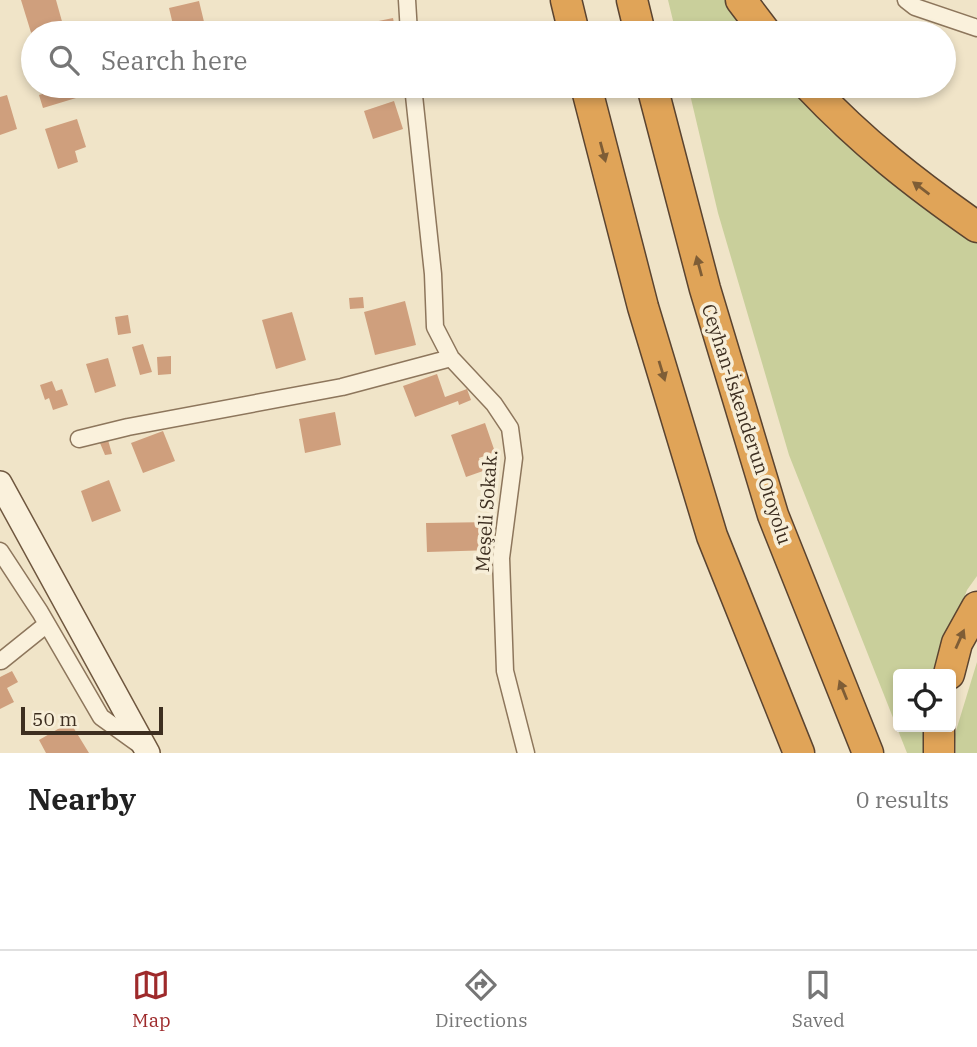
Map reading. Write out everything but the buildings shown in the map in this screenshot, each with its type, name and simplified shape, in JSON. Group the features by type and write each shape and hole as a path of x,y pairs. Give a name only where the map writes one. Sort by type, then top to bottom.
{"highway":[{"path":"566,0 571,21"},
{"path":"632,0 637,21"},
{"path":"741,0 757,21"},
{"path":"589,98 643,307 712,536 792,753"},
{"name":"Ceyhan-İskenderun Otoyolu","path":"655,98 705,289 773,515 868,753"},
{"path":"820,98 848,128 919,187 977,227"},
{"path":"712,536 799,753"},
{"path":"949,669 957,643 977,607"},
{"path":"939,732 939,753"}],"street":[{"path":"407,0 409,21"},
{"path":"905,0 915,7 977,28"},
{"name":"Meşeli Sokak.","path":"414,98 433,274 435,327 451,358 494,404 510,428 514,458 501,558 505,671 526,753"},
{"path":"79,439 128,427 342,387 451,358"},
{"path":"0,484 146,751"},
{"path":"0,551 47,624 101,717 146,751"},
{"path":"1,661 47,624"}],"green space":[{"path":"668,0 726,0 742,21 673,21"},
{"path":"691,98 801,98 829,130 977,239 977,576 967,590 939,669 893,669 893,718 789,455 718,213"},
{"path":"977,662 977,753 956,753 956,731"},
{"path":"899,732 929,732 928,753 907,753"}]}
